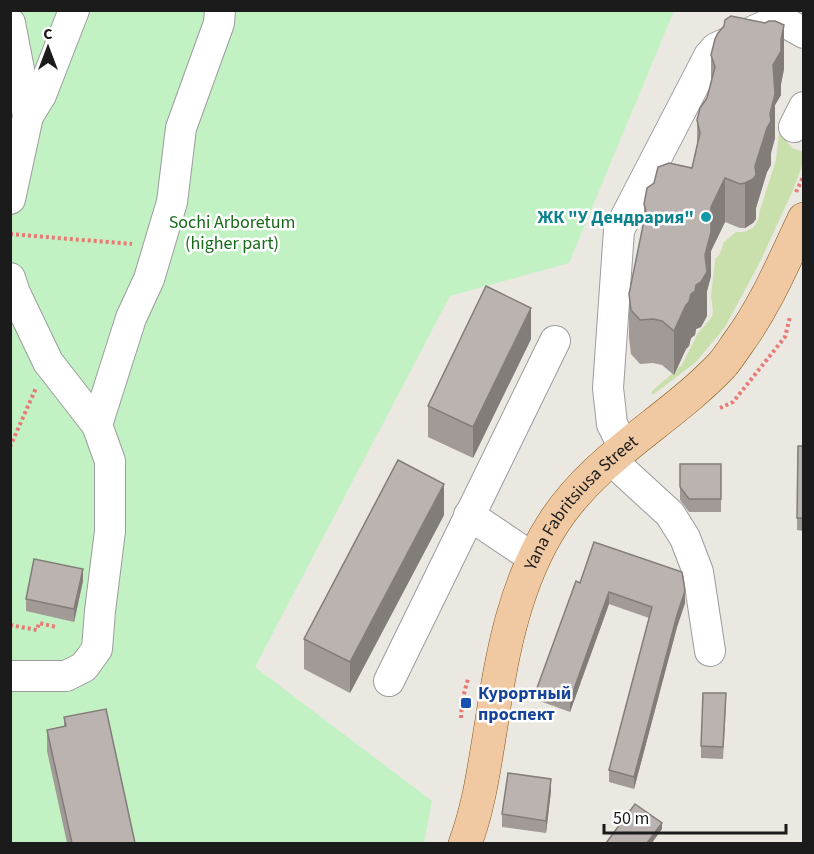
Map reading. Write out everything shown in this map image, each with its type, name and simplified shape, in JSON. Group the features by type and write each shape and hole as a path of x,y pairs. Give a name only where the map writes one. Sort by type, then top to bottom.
{"main road":[{"name":"Yana Fabritsiusa Street","path":"465,843 483,777 506,642 519,594 533,558 554,522 576,493 617,453 692,394 723,364 752,324 804,219"}],"lane":[{"path":"10,199 28,116 41,95 74,10"},
{"path":"97,425 131,318 149,279 172,202 181,128 219,23 220,10"},
{"path":"10,23 28,116"},
{"path":"710,651 698,572 685,538 670,514 617,453 608,388 619,230 708,56 716,48 769,24 788,24 804,33"},
{"path":"10,278 48,362 97,425 110,461 110,531 97,649 84,667 66,675 10,676"},
{"path":"389,681 555,341"},
{"path":"470,515 533,558"}],"path":[{"path":"10,234 158,246"},
{"path":"10,447 48,362"},
{"path":"10,625 37,630 39,623 56,627"}],"green space":[{"name":"Sochi Arboretum (higher part)","path":"10,11 674,11 569,263 450,296 255,667 432,801 424,843 11,843"},
{"path":"779,132 792,148 803,152 803,163 760,262 725,327 696,362 651,394 682,365 698,333 712,317 711,297 715,259 723,243 736,232 744,232 753,228 758,220 776,160"}],"building":[{"name":"ЖК \"У Дендрария\"","path":"731,16 765,23 775,21 784,25 781,51 773,65 775,94 770,114 771,121 755,166 756,175 753,179 740,184 725,178 711,207 711,232 705,255 707,272 701,282 696,285 674,331 662,321 640,320 631,310 629,294 646,211 644,204 647,188 654,183 658,167 669,163 692,168 700,133 697,120 700,108 707,98 715,67 711,55 715,39 724,26 725,20"},
{"path":"486,286 531,308 473,427 428,406"},
{"path":"798,446 804,446 804,518 797,518"},
{"path":"398,460 444,484 350,662 304,639"},
{"path":"680,464 721,464 721,499 689,499 680,487"},
{"path":"594,542 682,572 685,591 634,777 609,770 652,607 609,592 570,700 537,688 576,581 580,583"},
{"path":"34,559 83,569 74,609 26,599"},
{"path":"703,693 726,693 723,747 701,746"},
{"path":"106,709 135,843 72,843 47,730 66,726 64,717"},
{"path":"508,773 551,779 546,821 502,814"},
{"path":"635,804 662,823 647,843 606,843"}],"place":[{"name":"ЖК \"У Дендрария\"","path":"706,217"},
{"name":"Курортный проспект","path":"466,703"}]}
